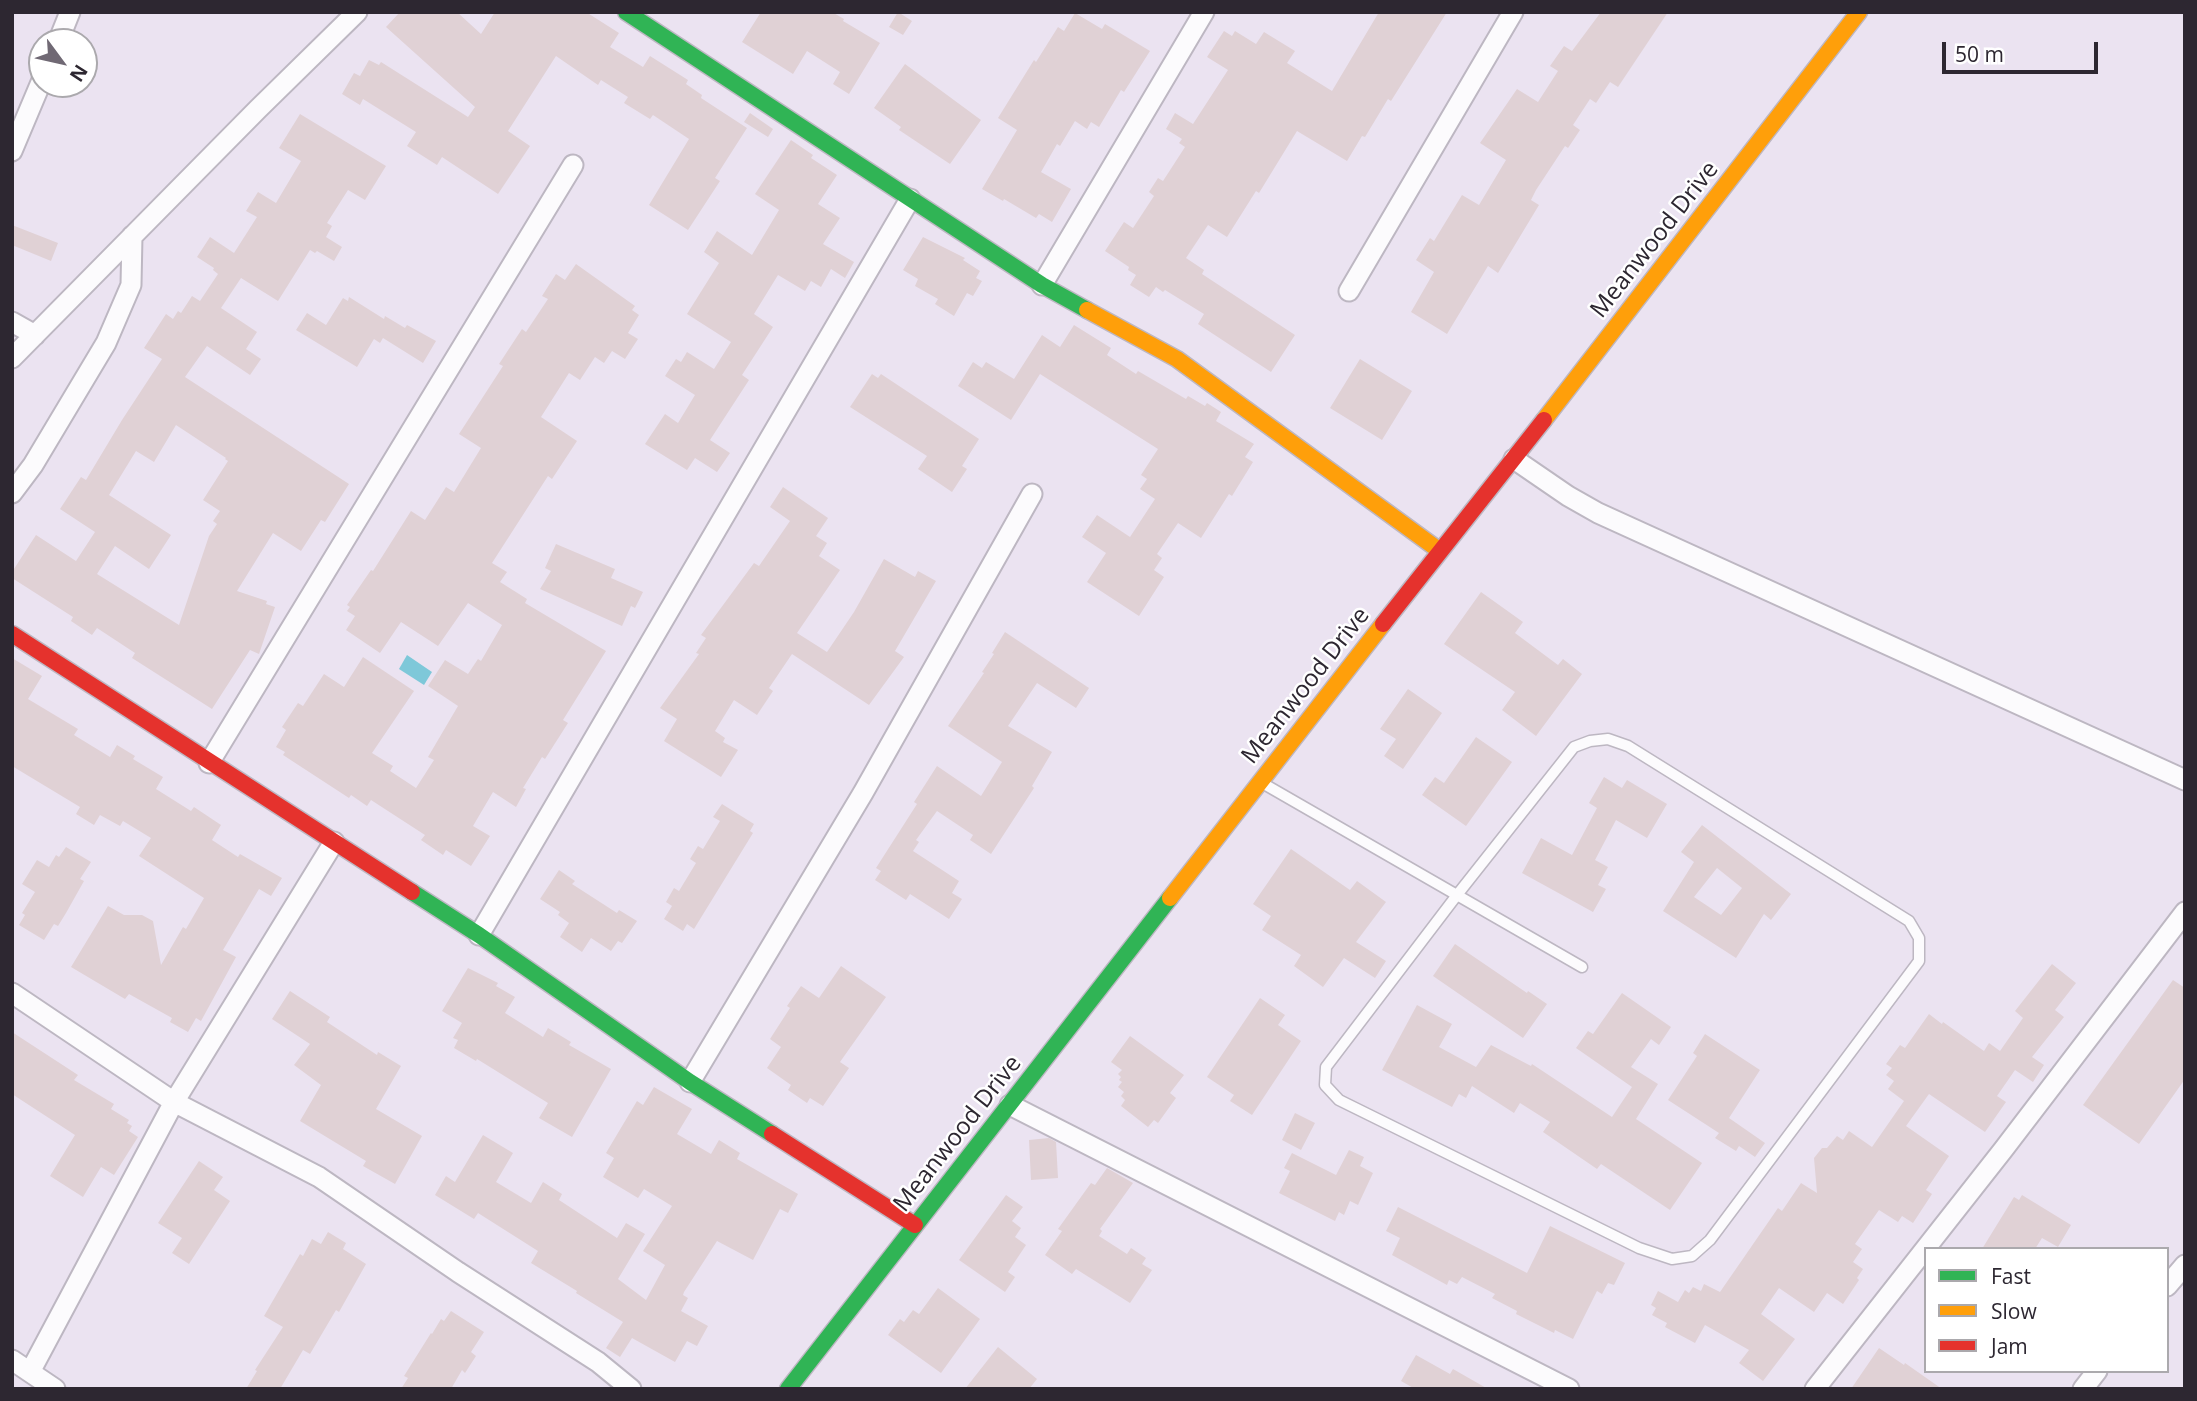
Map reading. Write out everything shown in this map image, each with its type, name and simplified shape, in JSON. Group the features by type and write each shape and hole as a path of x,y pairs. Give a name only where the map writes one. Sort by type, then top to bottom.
{"street":[{"path":"12,358 356,12"},
{"path":"626,12 1042,285 1177,359 1440,551"},
{"path":"1042,285 1204,12"},
{"path":"1349,291 1513,12"},
{"name":"Meanwood Drive","path":"788,1389 1514,459 1859,12"},
{"path":"12,151 34,98"},
{"path":"209,763 573,165"},
{"path":"479,935 910,199"},
{"path":"12,493 33,465 106,343 131,285 132,236"},
{"path":"12,322 35,335"},
{"path":"1514,459 1598,513 2185,780"},
{"path":"690,1082 863,793 1032,494"},
{"path":"12,634 479,935 690,1082 915,1225"},
{"path":"30,1372 174,1102 334,842"},
{"path":"1927,1247 2185,912"},
{"path":"12,993 174,1102 319,1177 458,1272 598,1362 631,1389"},
{"path":"1010,1105 1569,1389"},
{"path":"1815,1389 1924,1250"},
{"path":"2169,1284 2185,1265"},
{"path":"12,1360 55,1389"},
{"path":"2083,1389 2095,1373"}],"lane":[{"path":"1608,739 1628,746 1909,920 1919,938 1919,961 1710,1240 1692,1256 1672,1259 1639,1248 1339,1100 1325,1085 1326,1067 1457,895 1574,747 1590,741 1608,739"},
{"path":"1260,782 1582,967"}],"water":[{"path":"407,655 432,672 424,685 399,669"}],"building":[{"path":"400,12 457,12 481,34 495,12 586,12 619,33 610,47 643,67 650,56 688,80 686,84 702,95 701,98 747,128 715,178 720,181 688,230 649,205 689,139 653,115 650,119 624,103 628,97 601,80 598,85 556,56 508,131 530,146 498,194 442,157 437,165 407,146 416,132 363,99 360,105 342,94 354,73 360,76 369,60 379,65 381,62 468,117 475,107 386,27"},
{"path":"761,12 832,12 880,43 849,94 833,84 840,72 807,51 793,74 742,42"},
{"path":"898,12 912,21 903,35 889,27"},
{"path":"1379,12 1447,12 1391,101 1388,99 1347,161 1297,131 1259,193 1256,191 1227,237 1208,225 1186,258 1204,270 1202,274 1295,335 1271,372 1198,324 1204,314 1165,290 1163,292 1156,287 1149,297 1130,285 1136,275 1105,251 1124,222 1133,228 1154,196 1149,192 1158,178 1163,181 1185,147 1179,143 1182,139 1166,129 1175,113 1193,124 1228,70 1207,57 1224,31 1232,36 1235,31 1256,44 1264,32 1295,51 1287,63 1332,91"},
{"path":"1601,12 1668,12 1618,87 1610,82 1596,103 1590,99 1573,125 1580,130 1568,148 1565,146 1536,190 1531,200 1539,205 1498,273 1488,266 1447,334 1411,312 1434,272 1416,260 1430,238 1434,241 1462,195 1479,205 1506,160 1480,143 1517,89 1538,102 1558,71 1550,66 1564,46 1572,51"},
{"path":"1075,13 1102,29 1105,24 1150,51 1124,92 1121,90 1099,127 1091,122 1087,129 1075,121 1060,146 1057,144 1041,172 1071,189 1052,222 1039,214 1036,218 982,189 1017,130 998,118 1058,27 1064,31"},
{"path":"905,64 981,120 950,164 899,130 901,127 874,108"},
{"path":"750,113 773,129 768,137 744,122"},
{"path":"300,114 386,166 365,200 348,190 327,223 332,226 326,237 342,247 334,261 310,250 278,301 241,278 221,308 257,332 246,349 261,359 250,375 207,346 185,377 349,484 325,522 321,520 301,551 273,533 237,591 267,601 266,604 275,607 259,654 250,650 212,709 132,658 135,653 97,628 92,635 71,621 73,617 12,578 12,572 36,535 76,561 95,532 60,509 81,477 86,480 162,359 144,348 166,314 173,319 178,311 181,313 192,296 200,301 218,274 214,268 197,257 210,237 234,253 257,217 246,211 258,192 276,203 301,161 279,148","holes":["176,425 228,461 203,500 220,511 213,521 217,524 209,536 179,625 97,574 115,546 149,569 171,535 109,495 136,451 154,462"]},
{"path":"791,140 813,155 811,158 837,175 818,204 840,218 823,244 854,262 845,278 831,269 821,287 811,281 805,291 778,275 754,314 773,327 742,375 749,380 710,440 730,453 717,472 695,458 687,470 645,444 665,414 678,423 695,395 665,376 676,359 681,362 687,352 714,369 731,342 687,314 719,263 704,252 717,231 752,255 779,210 755,194"},
{"path":"12,225 58,243 51,261 12,245"},
{"path":"923,237 965,258 963,260 980,271 976,278 982,281 973,296 967,293 954,316 935,304 938,299 915,286 918,279 903,270"},
{"path":"576,264 635,306 632,310 639,315 628,333 638,339 625,359 612,351 604,363 595,357 580,380 569,373 541,417 577,441 552,479 548,476 492,563 507,572 500,582 527,599 525,603 606,651 563,720 568,723 523,788 526,789 516,807 493,792 473,826 490,836 471,866 446,850 443,855 421,840 425,835 371,800 367,806 351,795 349,798 283,755 285,752 276,747 286,730 282,727 298,703 303,706 324,674 344,687 363,657 414,691 372,753 393,766 390,771 416,788 434,760 428,757 458,706 428,686 445,660 468,674 478,659 481,661 502,625 468,603 438,646 401,622 380,653 346,630 355,616 347,611 350,607 347,605 371,570 373,571 411,511 425,520 446,487 454,492 481,448 459,434 503,366 499,364 522,329 526,332 548,299 542,296 556,274 565,280"},
{"path":"349,297 384,319 385,316 405,328 407,325 436,341 423,363 383,338 380,343 374,339 357,367 296,330 307,313 326,325 343,298 348,301"},
{"path":"1074,325 1111,348 1107,355 1136,374 1138,371 1186,399 1188,396 1205,406 1207,403 1221,412 1216,421 1254,444 1245,457 1253,462 1201,538 1178,523 1157,554 1162,558 1154,570 1164,577 1139,616 1087,582 1106,553 1082,537 1097,515 1130,537 1155,499 1140,489 1147,479 1141,475 1158,449 1040,374 1011,420 958,386 973,362 982,368 986,362 1014,379 1042,335 1060,347"},
{"path":"1360,359 1412,391 1382,440 1330,408"},
{"path":"872,374 878,378 881,374 979,439 962,466 967,469 952,492 918,469 927,456 850,407"},
{"path":"783,487 828,518 816,536 827,543 819,556 840,570 797,633 827,652 854,612 884,559 915,577 918,571 936,581 895,651 904,657 869,705 792,654 769,688 773,691 757,715 734,700 715,731 725,738 723,742 738,750 721,777 664,741 677,719 660,708 699,654 696,653 706,638 701,635 754,563 759,566 790,521 770,507"},
{"path":"556,544 615,569 611,578 643,592 635,608 631,606 622,626 540,589 551,571 545,568"},
{"path":"1481,592 1523,622 1515,633 1558,665 1563,659 1582,674 1536,736 1502,710 1515,692 1444,644"},
{"path":"1005,632 1089,688 1076,708 1037,683 1008,726 1052,752 1032,786 1034,788 991,854 970,840 973,835 937,811 916,840 919,842 913,851 959,881 952,893 962,899 949,919 910,894 906,900 875,880 881,871 876,868 917,804 914,802 937,766 981,796 1002,762 948,726 984,673 982,672"},
{"path":"12,658 42,676 28,699 78,729 74,735 110,757 117,745 135,756 133,759 163,777 156,789 191,811 194,807 221,825 212,840 238,857 240,854 282,878 271,896 259,889 223,950 236,957 201,1021 196,1018 188,1032 170,1022 172,1018 129,994 125,999 71,967 108,906 124,915 142,915 153,921 161,965 204,898 139,856 151,838 123,821 120,826 100,815 94,825 76,814 80,807 12,766"},
{"path":"1408,689 1442,713 1403,769 1384,756 1396,739 1380,729"},
{"path":"1476,737 1512,762 1466,826 1422,795 1435,777 1444,783"},
{"path":"1604,777 1622,788 1627,780 1667,804 1647,838 1616,820 1595,860 1608,867 1598,885 1606,889 1593,912 1522,873 1541,838 1572,855 1597,808 1589,803"},
{"path":"722,804 754,824 750,831 753,833 694,929 687,924 683,931 664,919 672,906 666,902 674,888 679,891 696,863 690,859 698,846 703,849 720,821 713,817"},
{"path":"1702,825 1791,894 1771,920 1764,914 1736,958 1663,911 1694,862 1681,852","holes":["1717,868 1742,888 1721,915 1694,897"]},
{"path":"66,847 91,862 80,879 84,881 66,913 58,926 54,924 44,940 19,925 25,915 22,913 35,892 22,884 37,860 49,867 56,855 59,857"},
{"path":"1291,849 1350,890 1357,881 1386,902 1356,942 1386,961 1375,978 1344,958 1323,987 1294,966 1301,955 1262,930 1271,916 1253,904"},
{"path":"559,870 575,881 572,884 617,913 619,910 637,921 622,943 618,941 611,951 591,938 582,952 560,937 569,923 558,915 560,912 540,899"},
{"path":"1455,944 1547,1004 1523,1038 1433,976"},
{"path":"2052,964 2076,983 2055,1010 2064,1017 2032,1057 2044,1065 2033,1082 2015,1070 1997,1096 2006,1102 1985,1132 1929,1094 1906,1126 1949,1156 1926,1190 1932,1194 1913,1223 1902,1216 1898,1222 1879,1210 1855,1244 1862,1249 1853,1262 1863,1269 1843,1304 1827,1293 1814,1312 1779,1288 1761,1314 1795,1339 1763,1381 1739,1363 1749,1350 1705,1325 1695,1343 1665,1327 1667,1323 1652,1315 1656,1308 1651,1305 1658,1291 1678,1302 1685,1290 1689,1293 1693,1287 1701,1291 1704,1284 1720,1292 1778,1208 1782,1211 1801,1183 1817,1193 1814,1158 1837,1136 1843,1140 1849,1131 1872,1147 1904,1101 1888,1089 1894,1081 1886,1075 1892,1068 1886,1064 1900,1045 1905,1048 1929,1014 1984,1051 1989,1043 2000,1051 2023,1018 2015,1011"},
{"path":"841,966 886,997 840,1062 849,1068 823,1106 810,1098 807,1103 788,1090 791,1085 767,1068 781,1047 770,1039 801,986 819,998"},
{"path":"468,968 498,983 496,986 515,997 505,1013 543,1037 548,1028 571,1042 569,1045 611,1069 572,1137 539,1118 548,1103 477,1059 476,1061 454,1048 458,1040 453,1038 462,1023 442,1011"},
{"path":"2173,980 2185,988 2185,1079 2139,1144 2083,1105"},
{"path":"290,991 330,1017 327,1022 377,1055 378,1052 401,1066 376,1109 422,1136 395,1184 363,1166 366,1161 300,1121 321,1085 294,1065 310,1044 272,1019"},
{"path":"1622,993 1671,1027 1659,1045 1651,1039 1631,1067 1658,1084 1636,1119 1702,1163 1670,1210 1601,1164 1597,1169 1543,1132 1550,1122 1520,1103 1514,1113 1472,1086 1466,1098 1459,1094 1452,1107 1382,1070 1417,1005 1452,1024 1439,1047 1476,1067 1491,1045 1531,1066 1532,1064 1612,1117 1632,1087 1576,1048 1588,1031 1593,1034"},
{"path":"1260,998 1285,1015 1278,1025 1301,1041 1252,1115 1230,1101 1234,1095 1207,1077"},
{"path":"12,1032 78,1075 74,1080 114,1104 111,1109 129,1120 127,1123 132,1126 129,1131 138,1137 114,1175 101,1167 83,1197 50,1176 75,1135 12,1094"},
{"path":"1705,1034 1760,1070 1729,1118 1765,1143 1755,1157 1739,1146 1736,1151 1715,1138 1719,1133 1668,1100 1697,1056 1693,1053"},
{"path":"1130,1036 1184,1075 1170,1093 1176,1098 1158,1123 1154,1120 1148,1127 1121,1106 1125,1100 1121,1096 1124,1092 1118,1087 1122,1082 1118,1074 1122,1070 1111,1062"},
{"path":"654,1087 692,1109 677,1134 711,1154 719,1140 740,1153 737,1159 798,1194 788,1213 780,1209 753,1260 717,1241 684,1292 683,1295 688,1298 681,1311 708,1326 697,1346 687,1341 675,1362 632,1338 620,1357 606,1348 623,1322 531,1263 538,1251 478,1213 474,1219 435,1195 446,1176 455,1182 483,1135 513,1153 496,1182 531,1203 543,1182 562,1194 559,1200 617,1238 626,1223 645,1234 618,1279 646,1300 665,1265 643,1251 672,1206 644,1189 638,1198 603,1177 614,1158 606,1153 637,1101 643,1105"},
{"path":"1295,1113 1315,1123 1301,1150 1282,1140"},
{"path":"1049,1138 1056,1142 1058,1178 1031,1180 1029,1140"},
{"path":"1349,1150 1364,1157 1360,1166 1373,1173 1358,1205 1350,1201 1344,1215 1339,1212 1335,1221 1279,1193 1290,1171 1284,1168 1292,1153 1336,1175"},
{"path":"199,1161 223,1177 214,1190 230,1201 189,1264 172,1253 182,1238 158,1223"},
{"path":"1107,1168 1133,1183 1100,1229 1102,1231 1099,1236 1127,1254 1131,1248 1146,1258 1142,1264 1152,1270 1130,1303 1076,1269 1072,1274 1045,1255 1062,1231 1058,1229 1091,1183 1095,1185"},
{"path":"1006,1195 1023,1207 1012,1221 1021,1228 1015,1237 1026,1245 1008,1272 1015,1277 1005,1292 959,1260"},
{"path":"2022,1195 2071,1225 2058,1247 2042,1238 2036,1247 1983,1247 2014,1197 2019,1200"},
{"path":"1398,1207 1527,1273 1550,1226 1625,1263 1614,1285 1608,1283 1602,1294 1597,1291 1573,1339 1555,1330 1554,1333 1516,1314 1517,1311 1492,1298 1495,1294 1462,1277 1457,1284 1449,1280 1447,1285 1392,1255 1400,1238 1386,1231"},
{"path":"328,1232 346,1243 343,1249 366,1264 339,1312 336,1310 310,1354 303,1350 280,1389 246,1389 283,1327 264,1316 300,1254 303,1256 312,1239 321,1244"},
{"path":"938,1288 980,1319 941,1373 888,1335 900,1319 904,1322 913,1310 919,1314"},
{"path":"451,1311 484,1332 471,1352 476,1356 465,1373 462,1370 451,1389 401,1389 408,1378 404,1376 431,1333"},
{"path":"998,1347 1037,1379 1029,1389 965,1389"},
{"path":"1879,1348 1904,1365 1905,1363 1942,1389 1851,1389"},
{"path":"1416,1355 1450,1374 1453,1369 1488,1389 1415,1389 1401,1381"}],"traffic: fast":[{"path":"626,12 1042,285 1087,310"},
{"path":"412,892 479,935 690,1082 772,1134"},
{"path":"788,1389 1170,898"}],"traffic: slow":[{"path":"1544,420 1859,12"},
{"path":"1087,310 1177,359 1440,551"},
{"path":"1170,898 1383,624"}],"traffic: jam":[{"path":"1383,624 1544,420"},
{"path":"12,634 412,892"},
{"path":"772,1134 915,1225"}]}
